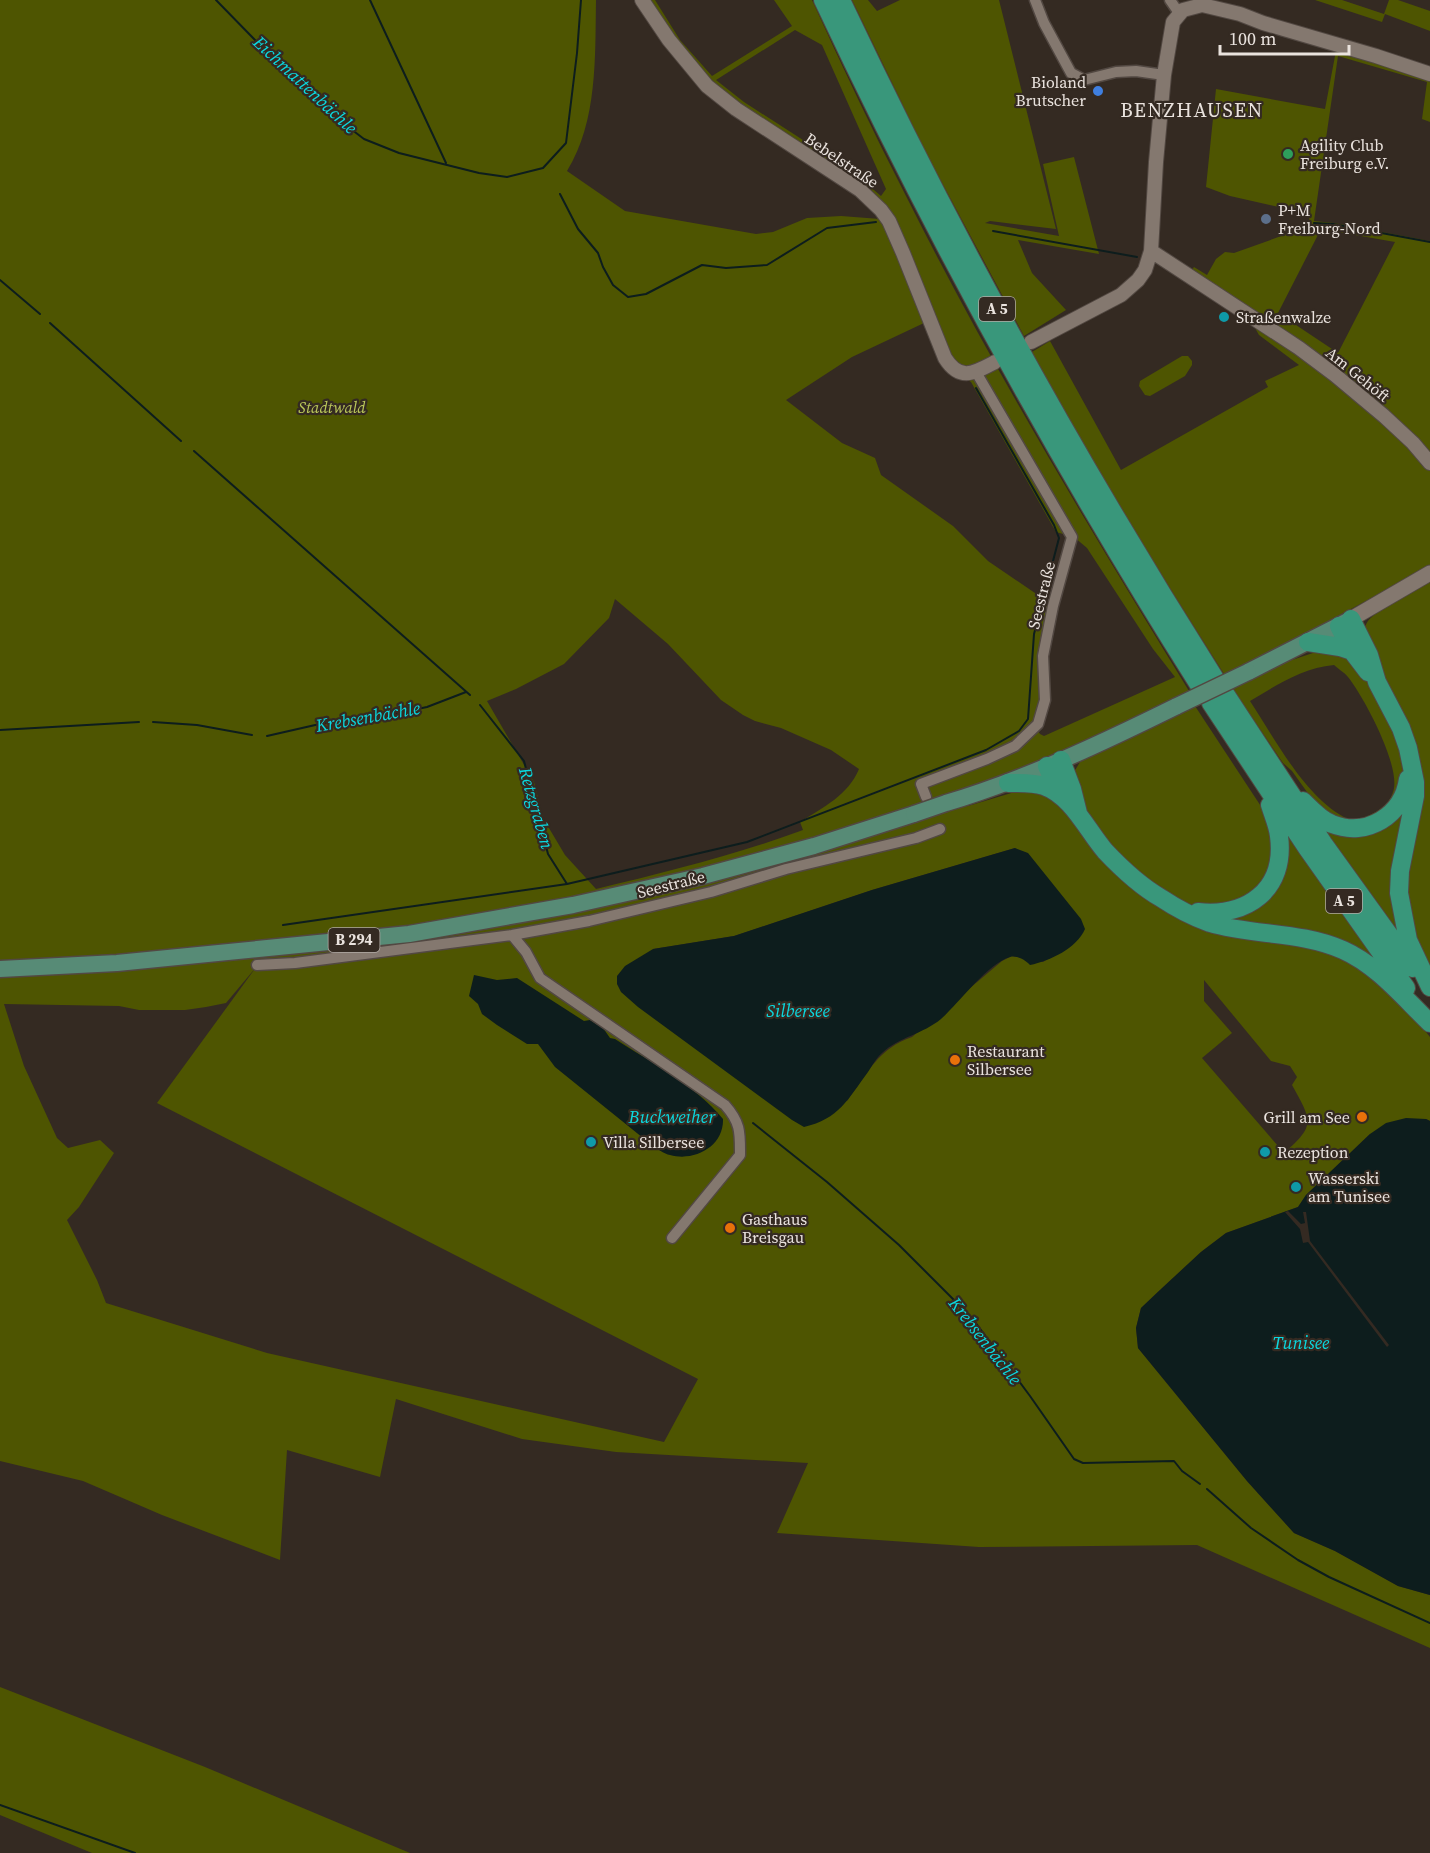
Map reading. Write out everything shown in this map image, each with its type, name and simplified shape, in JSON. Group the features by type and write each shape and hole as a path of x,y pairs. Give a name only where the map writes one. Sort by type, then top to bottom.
{"highway":[{"name":"A 5","path":"823,0 927,215 995,342 1101,528 1206,681 1012,338 929,180 841,0"},
{"path":"1345,622 1352,651 1377,682"},
{"path":"1345,622 1369,655 1377,682 1401,728 1411,762 1415,796 1400,871 1399,893 1408,940 1430,989"},
{"path":"1308,642 1352,651"},
{"name":"A 5","path":"1430,989 1323,843 1280,778 1218,699 1260,780 1430,1022"},
{"name":"A 5","path":"1280,778 1326,821 1344,828 1363,828 1385,819 1398,806 1407,787 1411,762"},
{"path":"1054,763 1059,794"},
{"path":"1054,763 1072,789 1079,815"},
{"path":"1008,783 1035,783 1059,794 1079,815 1105,851 1137,882 1184,911 1216,914 1229,912 1252,902 1267,888 1278,866 1280,845 1277,827 1260,780"},
{"name":"A 5","path":"1184,911 1211,923 1302,938 1342,950 1374,969 1430,1022"}],"main road":[{"path":"1345,622 1430,573"},
{"name":"B 294","path":"0,969 117,963 409,934 573,905 703,876 814,846 1008,783 1177,706 1345,622"}],"street":[{"name":"Bebelstraße","path":"642,0 669,40 707,86 736,109 860,189 877,205 889,221 945,358 958,372 968,374 976,372"},
{"path":"1035,0 1044,24 1065,63 1071,73 1077,77 1084,80 1116,72 1136,71 1164,75"},
{"path":"1170,0 1179,13"},
{"path":"1233,0 1240,14"},
{"path":"1031,342 1121,295 1138,280 1149,257 1164,75 1170,32 1173,21 1179,13 1205,3 1430,74"},
{"name":"Am Gehöft","path":"1149,257 1167,262 1299,348 1384,416 1430,463"},
{"path":"976,372 994,362"},
{"name":"Seestraße","path":"926,797 921,784 1015,746 1038,724 1045,700 1044,656 1053,606 1072,537 976,372"},
{"name":"Seestraße","path":"257,965 295,963 512,935 589,921 711,892 786,869 916,838 940,829"},
{"path":"512,935 526,952 540,978 725,1105 735,1116 740,1128 741,1155 672,1238"}],"green space":[{"name":"Stadtwald","path":"0,0 596,0 595,66 590,110 577,152 567,171 625,211 756,234 773,232 807,218 841,216 880,219 868,204 847,187 724,108 661,39 635,0 655,0 680,40 712,76 792,26 774,0 812,0 882,148 972,322 1078,508 1189,691 948,808 968,806 1021,790 1050,793 1115,873 1259,936 1349,958 1411,1013 1430,1037 1430,1121 1426,1119 1370,1134 1306,1195 1298,1207 1226,1233 1201,1252 1141,1308 1136,1328 1138,1348 1247,1481 1294,1533 1335,1551 1398,1586 1430,1595 1430,1648 1197,1545 979,1547 777,1533 808,1463 616,1452 522,1439 396,1399 380,1477 287,1450 280,1560 162,1515 83,1481 0,1461","holes":["795,30 822,45 886,189 881,196 854,173 744,102 716,80","924,323 945,367 971,382 1056,532 1074,537 1087,548 1153,649 1175,677 1044,736 1040,734 1034,725 1041,701 1051,604 988,561 953,526 881,475 875,458 842,443 786,400 852,357","615,599 668,644 721,700 755,721 781,728 831,750 859,769 842,793 800,822 803,830 726,855 596,889 565,855 543,818 534,782 487,701 564,664 609,618","1015,848 1048,959 1043,962 1012,956 1002,961 912,1037 882,1055 847,1101 653,949 734,936 872,890","257,966 157,1103 698,1379 664,1442 267,1353 106,1303 67,1220 79,1207 114,1153 100,1140 68,1148 57,1138 24,1066 4,1004 119,1006 139,1010 185,1010 226,1003","1204,980 1271,1061 1290,1066 1297,1077 1292,1085 1307,1115 1308,1122 1302,1135 1284,1153 1202,1058 1232,1033 1204,1001"]},
{"path":"852,0 868,0 877,11 900,0 999,0 1056,229 990,221 985,223 1059,236 1043,164 1074,157 1099,254 1018,240 1032,273 1066,310 1024,336 925,151"},
{"path":"1315,0 1342,0 1384,14 1389,0 1398,0 1430,11 1430,31 1385,14 1382,22"},
{"path":"1338,40 1430,68 1430,122 1422,119 1427,82 1338,56 1314,221 1430,241 1430,974 1406,909 1412,735 1368,642 1365,627 1374,615 1366,601 1224,674 1125,515 1032,352 1050,341 1121,470 1268,387 1265,381 1299,365 1259,335 1255,328 1259,322 1191,271 1194,267 1207,275 1216,259 1225,252 1234,253 1301,229 1309,220 1309,214 1230,196 1206,187 1216,89 1325,109","holes":["1321,229 1395,242 1338,353 1278,313"]},
{"path":"1182,356 1188,356 1192,361 1185,376 1150,396 1145,395 1139,386 1140,381"},
{"path":"1328,648 1356,664 1378,698 1402,759 1403,779 1391,808 1358,824 1322,813 1292,771 1283,763 1232,688 1268,668","holes":["1334,665 1348,677 1372,716 1387,750 1394,781 1393,792 1382,808 1371,815 1353,821 1337,813 1308,786 1294,769 1250,701 1300,673"]},
{"path":"1195,706 1268,817 1275,861 1249,899 1199,907 1182,903 1169,896 1139,872 1112,845 1091,818 1082,799 1074,772 1080,762 1086,758"},
{"path":"1403,806 1401,935 1323,827 1336,830"},
{"path":"1286,834 1380,967 1221,921 1248,909"},
{"path":"0,1687 205,1767 410,1853 92,1853 0,1815"}],"water":[{"name":"Silbersee","path":"1015,848 1028,853 1081,919 1085,929 1081,936 1062,953 1046,960 1030,965 1021,958 1010,957 992,967 941,1019 882,1053 842,1107 826,1119 816,1123 804,1127 792,1120 638,1007 621,992 617,984 617,976 625,966 653,949 734,936 872,890"},
{"name":"Buckweiher","path":"474,975 497,980 517,978 584,1021 590,1020 603,1028 610,1038 672,1075 712,1107 723,1119 719,1137 706,1150 698,1154 679,1157 663,1153 555,1067 538,1044 527,1044 482,1014 478,1004 469,996"},
{"name":"Tunisee","path":"1406,1118 1430,1121 1430,1595 1398,1586 1335,1551 1294,1533 1247,1481 1138,1348 1136,1328 1141,1308 1201,1252 1226,1233 1298,1207 1306,1195 1370,1134 1386,1123"}],"pier":[{"path":"1288,1211 1301,1224 1305,1223 1303,1212 1306,1212 1310,1241 1389,1345 1387,1347 1308,1242 1303,1243 1300,1229 1285,1212"}],"waterway":[{"name":"Eichmattenbächle","path":"216,0 298,84 364,139 399,153 479,173 507,177 543,168 566,143 581,0"},
{"path":"370,0 446,163"},
{"name":"Eichmattenbächle","path":"560,194 578,229 598,253 613,285 628,297 646,294 702,265 726,268 767,265 827,228 876,222"},
{"name":"Eichmattenbächle","path":"1314,223 1333,224 1430,242"},
{"name":"Eichmattenbächle","path":"993,231 1137,257"},
{"path":"0,280 40,314"},
{"path":"50,323 181,441"},
{"path":"283,925 567,884 747,842 986,750 1019,731 1028,719 1034,634 1059,538 1054,525 976,388"},
{"path":"194,451 470,695"},
{"name":"Krebsenbächle","path":"267,736 324,723 384,716 427,707 466,692"},
{"name":"Retzgraben","path":"480,705 524,761 548,854 567,884"},
{"name":"Krebsenbächle","path":"0,730 139,722"},
{"name":"Krebsenbächle","path":"153,722 197,725 252,735"},
{"name":"Krebsenbächle","path":"753,1123 827,1182 899,1245 972,1318 1074,1459 1083,1463 1174,1461 1182,1471 1200,1484"},
{"name":"Krebsenbächle","path":"1207,1489 1251,1528 1298,1560 1329,1577 1430,1623"},
{"path":"0,1805 135,1853"}],"place":[{"name":"Bioland Brutscher","path":"1098,91"},
{"name":"Agility Club Freiburg e.V.","path":"1288,154"},
{"name":"P+M Freiburg-Nord","path":"1266,219"},
{"name":"Straßenwalze","path":"1224,317"},
{"name":"Restaurant Silbersee","path":"955,1060"},
{"name":"Grill am See","path":"1362,1117"},
{"name":"Villa Silbersee","path":"591,1142"},
{"name":"Rezeption","path":"1265,1152"},
{"name":"Wasserski am Tunisee","path":"1296,1187"},
{"name":"Gasthaus Breisgau","path":"730,1228"}],"district":[{"name":"BENZHAUSEN","path":"1192,110"}]}
